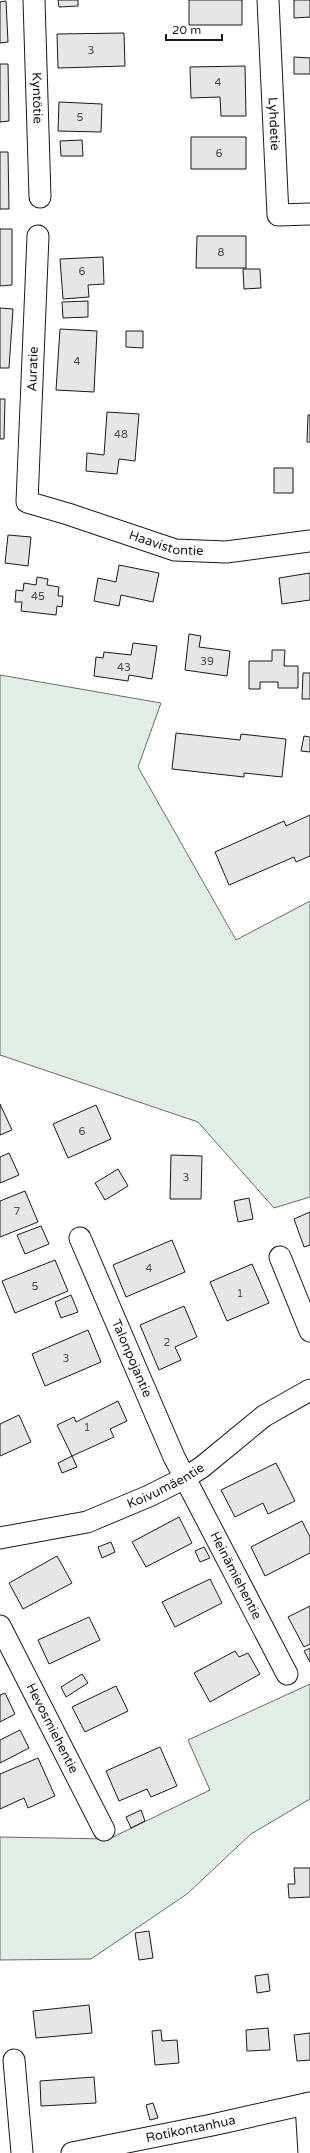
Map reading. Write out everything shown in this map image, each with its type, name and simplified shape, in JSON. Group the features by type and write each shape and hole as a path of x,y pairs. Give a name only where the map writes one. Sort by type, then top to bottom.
{"street":[{"name":"Kyntötie","path":"34,0 40,197"},
{"name":"Lyhdetie","path":"268,0 278,215 310,214"},
{"name":"Auratie","path":"27,502 38,236"},
{"name":"Haavistontie","path":"27,502 68,514 175,550 226,552 310,541"},
{"name":"Talonpojantie","path":"80,1238 170,1450 185,1478"},
{"path":"280,1257 310,1331"},
{"name":"Koivumäentie","path":"0,1538 87,1522 185,1478 202,1467 264,1416 310,1390"},
{"name":"Heinämiehentie","path":"185,1478 287,1674"},
{"name":"Hevosmiehentie","path":"0,1626 104,1830"},
{"path":"14,2060 22,2153"},
{"path":"308,2103 309,2153"},
{"name":"Rotikontanhua","path":"72,2153 123,2147 308,2103"}],"green space":[{"path":"0,675 161,703 138,767 236,940 310,901 310,1197 274,1208 198,1122 0,1055"},
{"path":"310,1684 310,1799 251,1834 187,1894 91,1959 0,1960 0,1837 109,1839 210,1790 188,1740"}],"building":[{"path":"58,0 78,0 78,6 59,7"},
{"path":"189,0 242,0 242,25 189,25"},
{"path":"294,0 310,0 310,17 294,18"},
{"path":"6,1 8,42 0,43 0,2"},
{"path":"124,33 125,66 58,68 57,34"},
{"path":"294,57 310,58 310,74 294,74"},
{"path":"0,64 8,64 9,121 0,122"},
{"path":"245,66 246,116 221,116 220,97 191,98 190,67"},
{"path":"59,102 102,104 101,132 58,131"},
{"path":"191,137 246,137 246,169 191,169"},
{"path":"82,140 83,156 61,156 60,141"},
{"path":"0,152 8,152 9,209 0,209"},
{"path":"0,229 12,229 12,285 0,286"},
{"path":"197,236 246,236 246,268 196,268"},
{"path":"103,257 104,284 88,285 89,297 63,299 60,259"},
{"path":"243,269 260,269 261,288 244,289"},
{"path":"88,301 88,317 63,318 62,302"},
{"path":"0,308 13,309 9,368 0,368"},
{"path":"60,329 97,331 94,392 56,390"},
{"path":"126,331 143,331 143,348 126,347"},
{"path":"0,399 5,399 4,439 0,439"},
{"path":"107,412 139,414 135,461 119,459 117,474 86,471 87,453 104,455"},
{"path":"308,415 310,415 310,442 307,442"},
{"path":"274,468 293,468 293,493 274,493"},
{"path":"8,535 31,537 28,566 5,563"},
{"path":"119,565 159,573 153,602 121,595 119,606 94,601 98,578 116,582"},
{"path":"310,573 310,600 282,604 279,578"},
{"path":"37,577 48,579 47,585 59,587 58,596 63,596 62,607 57,606 56,615 21,611 22,602 15,602 16,590 23,591 24,583 36,585"},
{"path":"189,634 201,636 199,647 230,651 227,676 185,670"},
{"path":"133,643 157,646 152,679 129,675 128,681 94,676 96,657 103,658 104,652 131,655"},
{"path":"272,650 285,650 284,666 298,666 298,688 278,688 278,682 260,682 260,689 249,689 249,661 272,661"},
{"path":"303,673 310,673 310,699 302,699"},
{"path":"176,733 240,740 241,734 286,739 282,777 244,773 244,777 172,769"},
{"path":"304,736 310,737 310,752 301,751"},
{"path":"310,815 310,856 296,862 294,857 229,885 215,852 284,821 286,826"},
{"path":"0,1104 12,1130 0,1135"},
{"path":"96,1105 111,1139 68,1158 53,1124"},
{"path":"9,1153 19,1175 0,1183 0,1157"},
{"path":"171,1155 202,1156 201,1199 170,1199"},
{"path":"118,1169 128,1186 105,1200 95,1183"},
{"path":"25,1191 38,1222 0,1237 0,1201"},
{"path":"249,1198 253,1219 238,1222 234,1201"},
{"path":"310,1212 310,1245 304,1247 294,1219"},
{"path":"41,1226 49,1244 25,1254 17,1235"},
{"path":"172,1240 185,1272 126,1297 113,1265"},
{"path":"55,1260 68,1291 15,1313 2,1281"},
{"path":"252,1264 269,1303 227,1321 210,1282"},
{"path":"71,1295 78,1312 61,1318 55,1302"},
{"path":"184,1306 197,1337 175,1347 181,1360 159,1370 140,1325"},
{"path":"88,1330 101,1362 45,1386 32,1354"},
{"path":"118,1401 127,1421 110,1429 114,1437 72,1456 57,1425 74,1417 76,1422"},
{"path":"19,1415 31,1442 0,1456 0,1424"},
{"path":"72,1456 77,1467 62,1473 58,1463"},
{"path":"276,1463 295,1501 268,1514 263,1503 235,1517 221,1490"},
{"path":"179,1517 192,1543 146,1567 132,1542"},
{"path":"302,1521 310,1537 310,1553 265,1576 251,1547"},
{"path":"111,1542 115,1552 102,1558 98,1547"},
{"path":"204,1547 210,1558 200,1562 195,1551"},
{"path":"57,1556 72,1583 23,1609 9,1583"},
{"path":"210,1579 222,1603 175,1627 162,1602"},
{"path":"310,1606 310,1644 304,1647 288,1617"},
{"path":"89,1617 100,1640 49,1664 38,1640"},
{"path":"310,1648 310,1662 304,1651"},
{"path":"235,1651 239,1657 248,1653 260,1674 210,1702 194,1673"},
{"path":"82,1674 88,1683 66,1697 61,1687"},
{"path":"116,1686 128,1711 85,1732 72,1707"},
{"path":"5,1693 15,1714 0,1722 0,1695"},
{"path":"20,1730 29,1748 0,1763 0,1740"},
{"path":"160,1747 177,1786 151,1797 147,1789 119,1801 106,1771"},
{"path":"38,1758 55,1796 28,1808 24,1798 0,1809 0,1774"},
{"path":"141,1810 145,1821 131,1828 126,1817"},
{"path":"294,1868 310,1868 310,1897 289,1898 288,1884 295,1884"},
{"path":"149,1931 153,1958 139,1960 135,1933"},
{"path":"268,1974 270,1991 257,1993 255,1976"},
{"path":"89,2005 92,2033 36,2038 33,2011"},
{"path":"268,2028 270,2050 247,2051 246,2030"},
{"path":"161,2030 162,2041 177,2040 179,2063 155,2065 152,2031"},
{"path":"310,2033 310,2060 297,2061 294,2035"},
{"path":"94,2077 96,2103 41,2106 40,2081"},
{"path":"153,2103 158,2118 150,2120 146,2105"}]}
